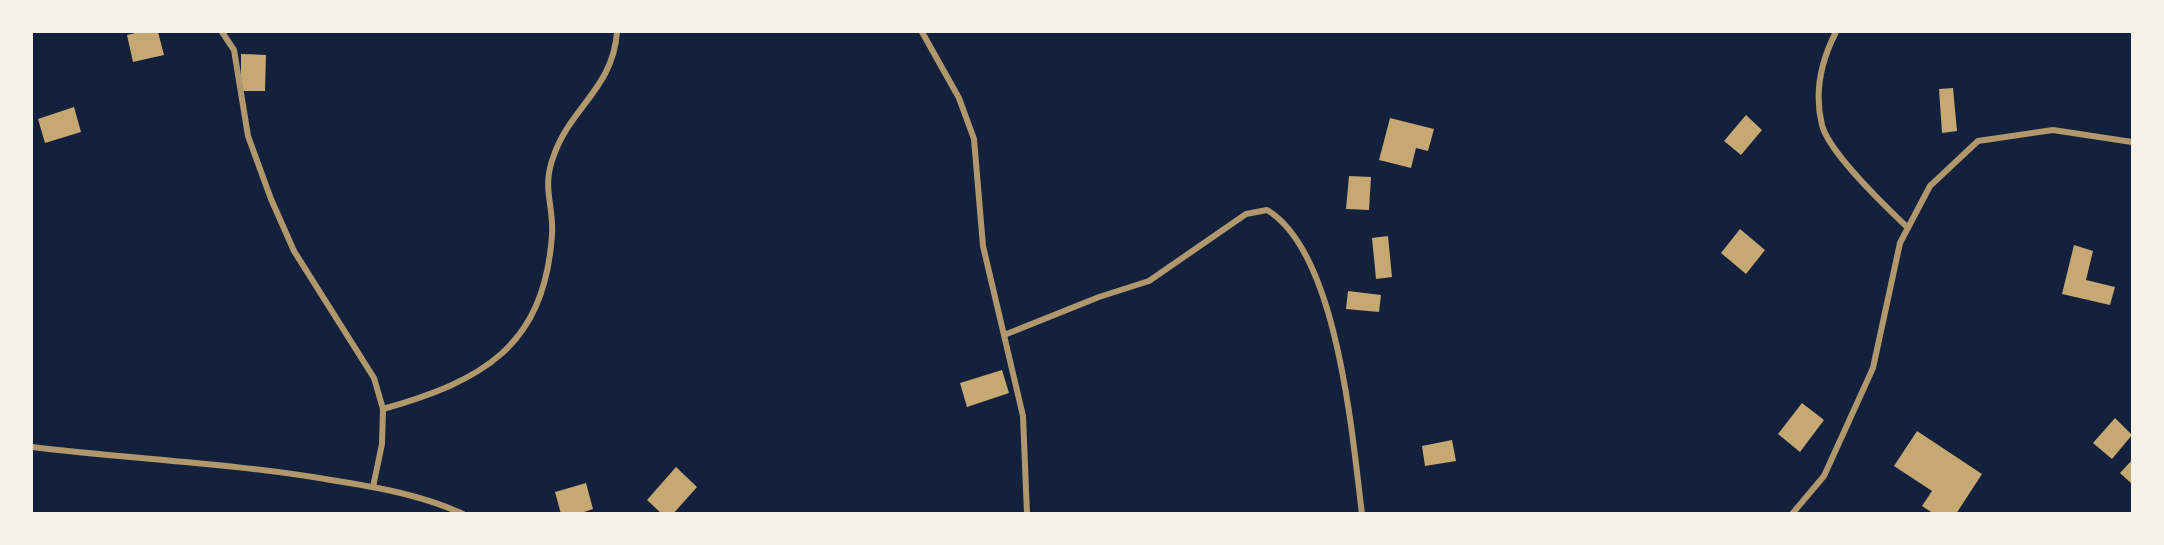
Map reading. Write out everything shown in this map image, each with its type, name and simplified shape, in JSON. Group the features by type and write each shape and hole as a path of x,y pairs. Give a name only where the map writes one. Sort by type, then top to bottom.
{"street":[{"path":"222,32 234,50 248,136 271,199 294,251 374,378 383,409 381,444 373,487"},
{"path":"383,409 451,387 483,368 512,345 531,318 544,285 552,234 546,183 554,153 573,119 600,85 609,69 613,60 617,32"},
{"path":"922,32 959,98 974,140 983,246 1023,416 1027,513"},
{"path":"1836,32 1828,47 1817,92 1822,128 1844,160 1908,228"},
{"path":"1792,513 1824,476 1873,368 1900,243 1930,186 1978,141 2053,130 2133,142"},
{"path":"1004,335 1098,297 1149,281 1246,214 1267,210 1280,218 1298,239 1317,277 1345,384 1362,513"},
{"path":"32,447 273,470 373,487 440,503 463,513"}],"building":[{"path":"158,32 164,55 133,62 127,35"},
{"path":"241,54 266,55 265,91 241,91"},
{"path":"1953,88 1957,131 1942,133 1939,89"},
{"path":"74,107 81,132 45,143 38,119"},
{"path":"1746,115 1762,130 1741,155 1724,141"},
{"path":"1390,118 1434,129 1428,151 1416,148 1411,168 1379,160"},
{"path":"1349,176 1371,177 1369,210 1346,209"},
{"path":"1740,229 1765,250 1746,274 1721,253"},
{"path":"1388,236 1392,277 1376,279 1372,238"},
{"path":"2074,245 2093,251 2086,280 2115,287 2110,305 2062,294"},
{"path":"1348,291 1381,295 1379,312 1346,309"},
{"path":"1002,370 1009,393 967,407 960,383"},
{"path":"1802,403 1824,420 1800,452 1778,434"},
{"path":"2115,418 2132,435 2112,459 2093,443"},
{"path":"1917,431 1982,474 1956,514 1934,514 1922,506 1932,491 1894,466"},
{"path":"1452,440 1456,461 1425,466 1422,446"},
{"path":"2132,460 2132,484 2120,473"},
{"path":"676,467 697,487 673,514 662,514 647,500"},
{"path":"586,483 593,509 578,514 561,514 555,492"}]}
